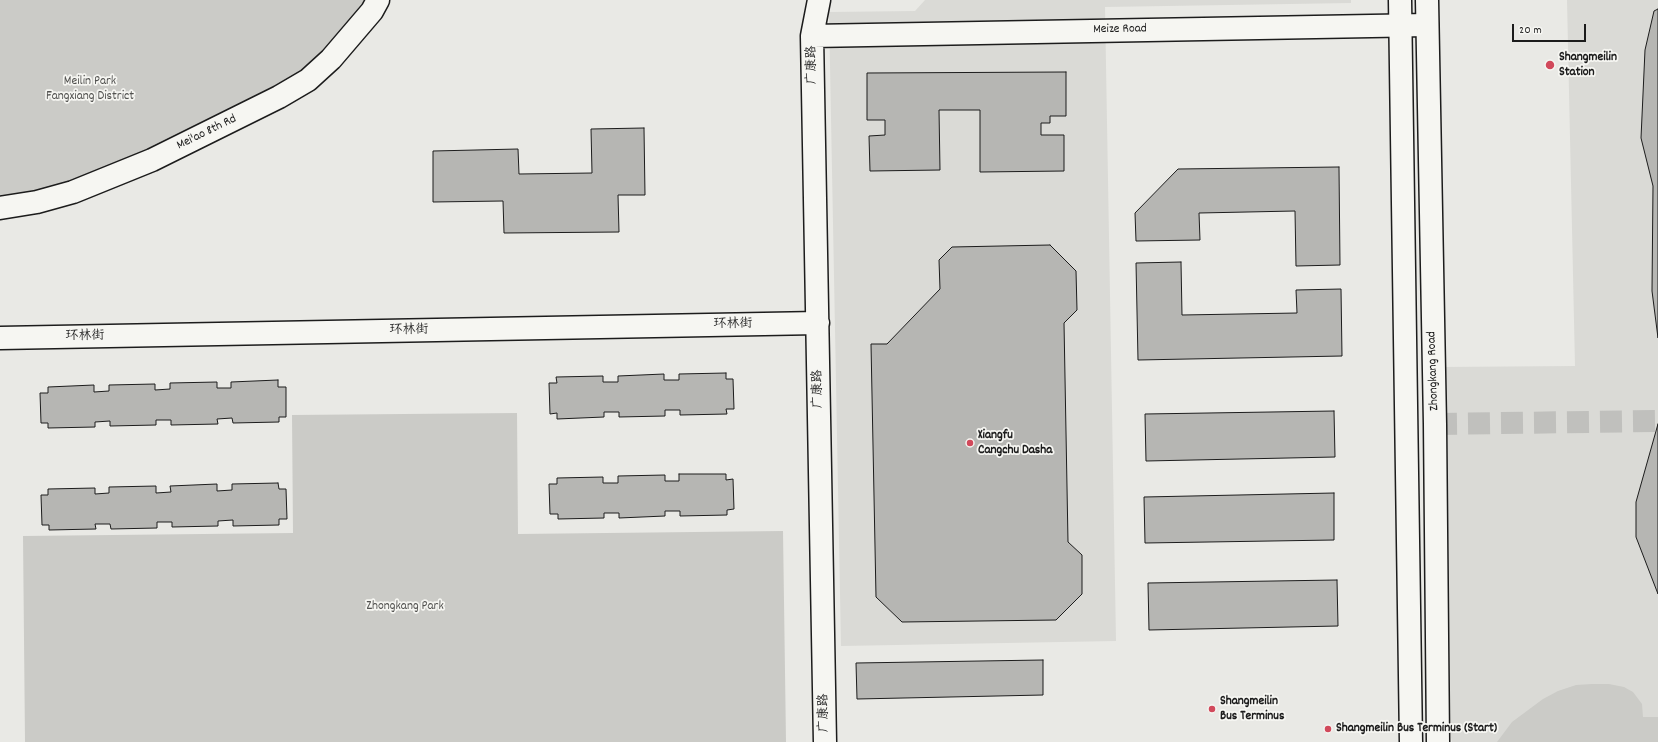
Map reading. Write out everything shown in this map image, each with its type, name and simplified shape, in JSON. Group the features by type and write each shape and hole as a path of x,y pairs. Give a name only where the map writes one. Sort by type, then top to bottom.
{"street":[{"name":"Mei'ao 8th Rd","path":"0,208 37,202 73,192 152,160 279,97 308,80 331,59 372,11 378,0"},
{"name":"广康路","path":"819,0 812,36 825,742"},
{"name":"Zhongkang Road","path":"1400,0 1409,737"},
{"name":"Zhongkang Road","path":"1427,0 1439,737"},
{"name":"Meize Road","path":"812,36 1427,24"},
{"name":"环林街","path":"0,338 818,323"}],"shaded area":[{"name":"Xiangfu Cangchu Dasha","path":"925,0 1351,0 1351,3 1105,7 1116,641 841,646 829,12 915,11"},
{"path":"1567,0 1658,0 1658,742 1452,742 1450,733 1441,367 1575,366"}],"green space":[{"name":"Meilin Park Fangxiang District","path":"0,0 378,0 331,59 152,160 0,208"},
{"name":"Zhongkang Park","path":"517,413 518,534 783,531 786,742 25,742 23,536 293,533 292,415"},
{"path":"1609,684 1624,687 1633,692 1642,704 1643,717 1658,717 1658,742 1497,742 1512,722 1543,699 1558,691 1576,685"}],"building":[{"path":"1658,9 1658,338 1652,291 1653,186 1641,138 1645,50 1654,11"},
{"path":"1066,72 1066,116 1050,116 1050,123 1041,123 1041,135 1064,135 1064,171 980,172 980,110 939,110 940,170 870,171 869,136 885,135 885,120 867,120 867,73"},
{"path":"644,128 645,195 618,195 619,232 504,233 503,201 433,202 433,151 518,149 519,174 592,173 591,129"},
{"path":"1339,167 1340,265 1296,266 1295,211 1199,213 1200,240 1136,241 1135,213 1178,169"},
{"name":"Xiangfu Cangchu Dasha","path":"1050,245 1076,271 1077,310 1064,323 1068,542 1082,555 1082,594 1056,620 902,622 876,597 871,344 887,344 940,289 939,260 952,247"},
{"path":"1181,262 1182,315 1297,313 1296,290 1341,289 1342,356 1138,360 1136,263"},
{"path":"726,373 726,379 733,379 734,409 726,409 727,414 680,415 680,410 665,410 665,416 619,417 619,412 604,412 604,417 557,419 557,413 550,414 549,383 557,383 556,377 603,376 603,382 618,382 618,376 664,374 664,380 679,380 679,374"},
{"path":"278,380 278,387 286,387 286,417 279,417 279,422 233,423 232,418 217,419 218,424 171,425 171,420 156,420 156,425 110,426 110,421 95,422 95,427 48,428 48,423 41,423 40,393 48,393 48,387 94,385 94,392 109,391 109,385 155,384 155,390 170,389 170,383 217,382 217,388 231,388 231,382"},
{"path":"1334,411 1335,457 1146,461 1145,414"},
{"path":"1658,424 1658,594 1636,537 1636,502"},
{"path":"679,474 726,474 726,480 733,479 734,509 727,510 727,515 680,516 680,511 665,511 665,516 619,518 619,513 604,513 604,518 558,519 558,514 550,514 549,484 557,484 557,478 603,477 603,483 618,483 618,476 665,475 665,481 679,481"},
{"path":"278,483 279,489 286,489 287,519 279,519 279,525 233,526 233,520 218,521 218,526 172,527 172,522 157,522 157,528 111,529 110,524 95,524 96,529 49,530 49,525 42,525 41,495 48,495 48,489 95,488 95,494 109,493 109,487 156,486 156,493 171,492 170,486 217,484 217,491 232,490 232,484"},
{"path":"1334,493 1334,540 1145,543 1144,497"},
{"path":"1337,580 1338,626 1149,630 1148,583"},
{"path":"1043,660 1043,695 857,699 856,663"}],"tunnel":[{"path":"1435,424 1658,421"}],"place":[{"name":"Shangmeilin Station","path":"1550,65"},
{"name":"Xiangfu Cangchu Dasha","path":"970,443"},
{"name":"Shangmeilin Bus Terminus","path":"1212,709"},
{"name":"Shangmeilin Bus Terminus (Start)","path":"1328,729"}]}
